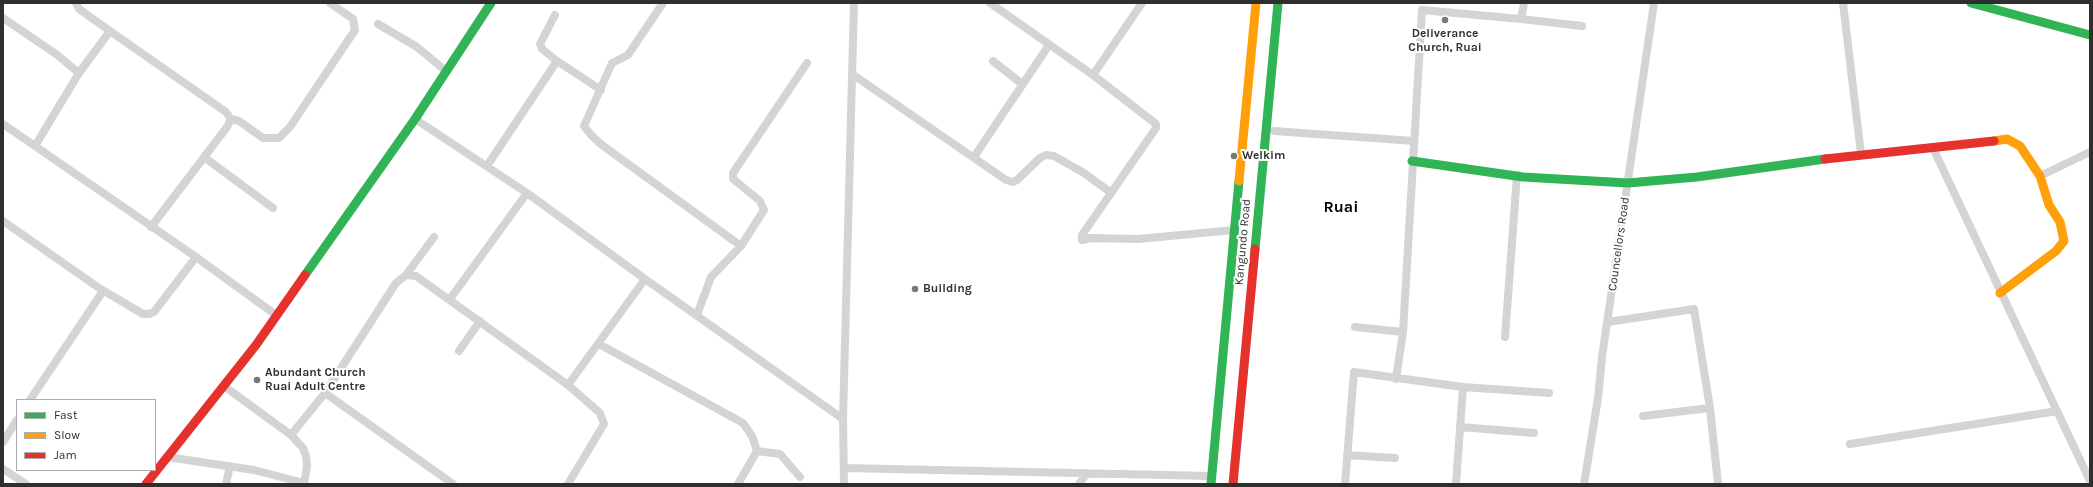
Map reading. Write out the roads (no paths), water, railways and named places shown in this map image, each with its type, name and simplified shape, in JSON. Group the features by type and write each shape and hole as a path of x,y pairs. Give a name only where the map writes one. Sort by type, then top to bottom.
{"main road":[{"path":"146,484 256,345 415,119 491,3"},
{"name":"Kangundo Road","path":"1211,480 1256,3"},
{"name":"Kangundo Road","path":"1233,484 1278,3"},
{"path":"1971,3 2090,35"},
{"path":"1412,161 1517,175 1628,183 1697,177 1861,154 1933,148 2007,139 2020,146 2040,176 2049,205 2060,222 2064,241 2056,251 2000,293"}],"street":[{"path":"76,3 79,9 226,112 231,119 239,121 263,138 279,138 290,127 355,30 353,19 330,3"},
{"path":"663,3 628,55 612,64 584,126 592,136 741,246"},
{"path":"844,484 845,468 843,419 854,3"},
{"path":"990,3 1092,75 1156,124 1156,128 1110,192 1082,235 1082,240 1091,238 1138,239 1234,230"},
{"path":"1092,75 1142,3"},
{"path":"1521,20 1524,3"},
{"name":"Councellors Road","path":"1584,484 1598,398 1654,3"},
{"path":"1843,3 1861,154"},
{"path":"1396,379 1402,332 1423,7 1521,20 1582,26"},
{"path":"556,15 540,44 542,49 557,61 601,90"},
{"path":"3,18 56,54 80,73"},
{"path":"378,24 417,47 446,71"},
{"path":"35,146 80,73 110,31"},
{"path":"974,157 1049,45"},
{"path":"487,166 557,61"},
{"path":"993,61 1022,84"},
{"path":"697,315 710,276 741,246 764,210 760,201 733,179 733,173 807,63"},
{"path":"852,74 1006,180 1013,182 1021,177 1040,158 1046,155 1063,159 1110,192"},
{"path":"151,227 227,127 231,119"},
{"path":"415,119 527,194 843,419"},
{"path":"3,124 196,257 276,315"},
{"path":"1274,131 1414,141"},
{"path":"1933,148 2000,293 2090,481"},
{"path":"2040,176 2090,152"},
{"path":"204,158 273,208"},
{"path":"1505,337 1517,175"},
{"path":"450,299 527,194"},
{"path":"3,221 103,291 143,314 154,312 196,257"},
{"path":"292,435 325,393 396,283 406,275 434,237"},
{"path":"406,275 416,276 450,299 568,385 600,413 604,424 568,484"},
{"path":"568,385 599,344 645,278"},
{"path":"31,399 103,291"},
{"path":"1608,322 1694,309 1710,408 1718,484"},
{"path":"459,351 480,321"},
{"path":"1354,328 1402,332"},
{"path":"599,344 743,424 752,436 757,451 738,484"},
{"path":"1345,484 1354,372 1396,379 1463,387 1549,393"},
{"path":"167,457 230,466 304,483 307,466 306,456 292,435 224,386"},
{"path":"1456,484 1463,387"},
{"path":"325,393 453,484"},
{"path":"1643,416 1710,408"},
{"path":"1850,444 2057,411"},
{"path":"3,442 16,422"},
{"path":"1460,427 1534,433"},
{"path":"757,451 780,454 800,477"},
{"path":"1347,455 1395,458"},
{"path":"226,484 230,466"},
{"path":"845,468 1086,473 1211,480"},
{"path":"3,469 26,484"},
{"path":"1079,484 1086,473"}],"place":[{"name":"Deliverance Church, Ruai","path":"1445,20"},
{"name":"Welkim","path":"1234,156"},
{"name":"Building","path":"915,289"},
{"name":"Abundant Church Ruai Adult Centre","path":"257,380"}],"district":[{"name":"Ruai","path":"1341,207"}]}
